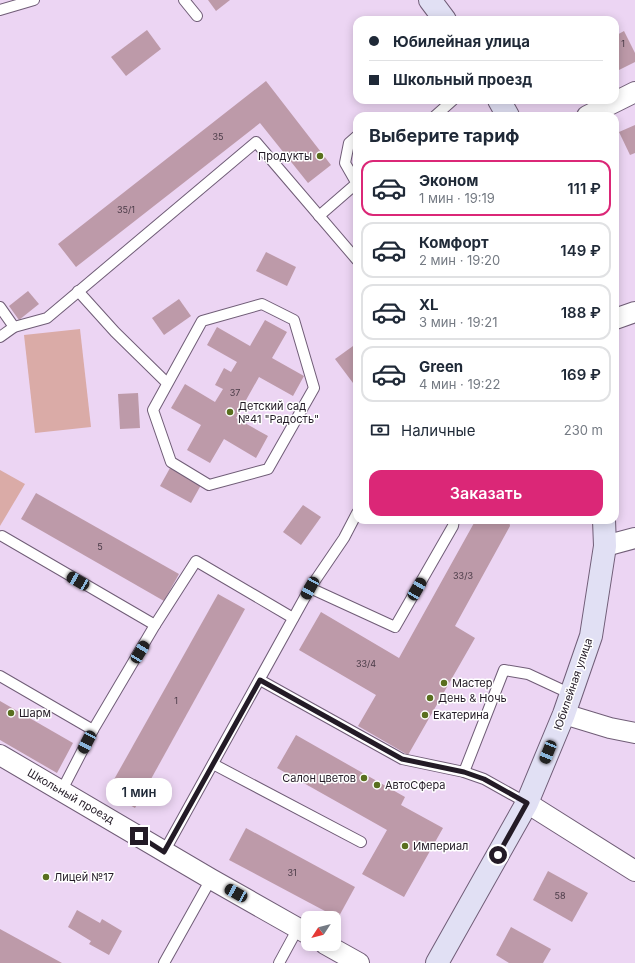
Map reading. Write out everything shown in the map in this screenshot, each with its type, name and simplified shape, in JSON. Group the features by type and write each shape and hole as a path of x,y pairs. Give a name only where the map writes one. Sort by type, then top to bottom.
{"street":[{"path":"430,0 441,16"},
{"path":"619,100 635,92"},
{"path":"595,112 611,104"},
{"path":"619,318 635,312"},
{"name":"Юбилейная улица","path":"437,963 527,803 568,704 591,636 605,546 604,524"},
{"path":"605,546 635,538"},
{"path":"568,704 610,728 635,733"},
{"name":"Школьный проезд","path":"0,755 62,790 164,852 301,930"},
{"path":"527,803 635,871"},
{"path":"338,951 359,963"}],"lane":[{"path":"0,10 34,0"},
{"path":"184,0 197,16"},
{"path":"440,112 448,104"},
{"path":"353,140 349,143 345,163 353,177"},
{"path":"0,337 14,327 47,318 256,142 353,255"},
{"path":"319,216 353,187"},
{"path":"78,291 115,332 167,383"},
{"path":"262,304 294,320 314,388 268,468 210,485 171,462 153,410 167,383 202,321 262,304"},
{"path":"0,307 14,327"},
{"path":"164,852 310,588 344,538 353,521"},
{"path":"310,588 395,627 454,524"},
{"path":"2,536 156,625"},
{"path":"62,790 93,730 196,561 293,618"},
{"path":"464,772 504,670 528,674 568,704"},
{"path":"0,676 93,730"},
{"path":"260,680 402,759 464,772 484,779 527,803"},
{"path":"213,764 361,842"},
{"path":"164,963 211,879"},
{"path":"279,963 301,934"}],"shaded area":[{"path":"80,329 91,427 35,433 24,335"},
{"path":"0,470 25,484 0,526"}],"building":[{"path":"208,0 230,0 216,11"},
{"path":"147,30 161,49 126,76 111,57"},
{"path":"624,31 635,53 635,62 619,70 619,34"},
{"path":"266,81 331,165 308,183 260,123 76,267 58,244"},
{"path":"635,125 635,153 630,155 619,132"},
{"path":"266,252 296,267 287,286 256,271"},
{"path":"28,291 39,304 19,320 9,306"},
{"path":"179,299 191,316 164,335 152,318"},
{"path":"265,320 287,332 272,358 304,376 293,396 259,377 236,418 268,436 256,458 224,439 210,463 187,450 201,425 171,408 185,384 215,402 223,389 215,385 224,368 231,372 237,362 207,345 217,327 250,346"},
{"path":"353,346 353,383 335,359"},
{"path":"138,393 140,428 120,429 118,394"},
{"path":"170,468 201,485 191,503 160,486"},
{"path":"36,493 179,574 164,601 21,519"},
{"path":"303,505 321,517 301,545 283,532"},
{"path":"473,524 510,524 510,526 455,626 475,638 408,755 358,726 376,695 299,650 321,612 399,658"},
{"path":"218,594 245,609 135,808 107,792"},
{"path":"0,701 73,743 57,773 0,740"},
{"path":"296,735 405,797 401,805 443,828 404,897 362,874 387,830 277,768"},
{"path":"246,828 355,887 341,913 341,911 325,911 229,860"},
{"path":"548,871 588,893 572,922 533,900"},
{"path":"77,910 100,923 102,919 122,931 109,955 89,944 91,941 68,927"},
{"path":"511,927 551,949 543,963 509,963 496,955"},
{"path":"0,929 62,963 0,963"}],"place":[{"name":"Продукты","path":"320,156"},
{"name":"Детский сад №41 \"Радость\"","path":"230,412"},
{"name":"Мастер","path":"444,683"},
{"name":"День & Ночь","path":"430,698"},
{"name":"Шарм","path":"11,713"},
{"name":"Екатерина","path":"425,715"},
{"name":"Салон цветов","path":"364,778"},
{"name":"АвтоСфера","path":"377,785"},
{"name":"Империал","path":"405,846"},
{"name":"Лицей №17","path":"46,877"}],"route":[{"path":"139,836 164,852 260,680 402,759 464,772 484,779 527,803 498,855"}]}
